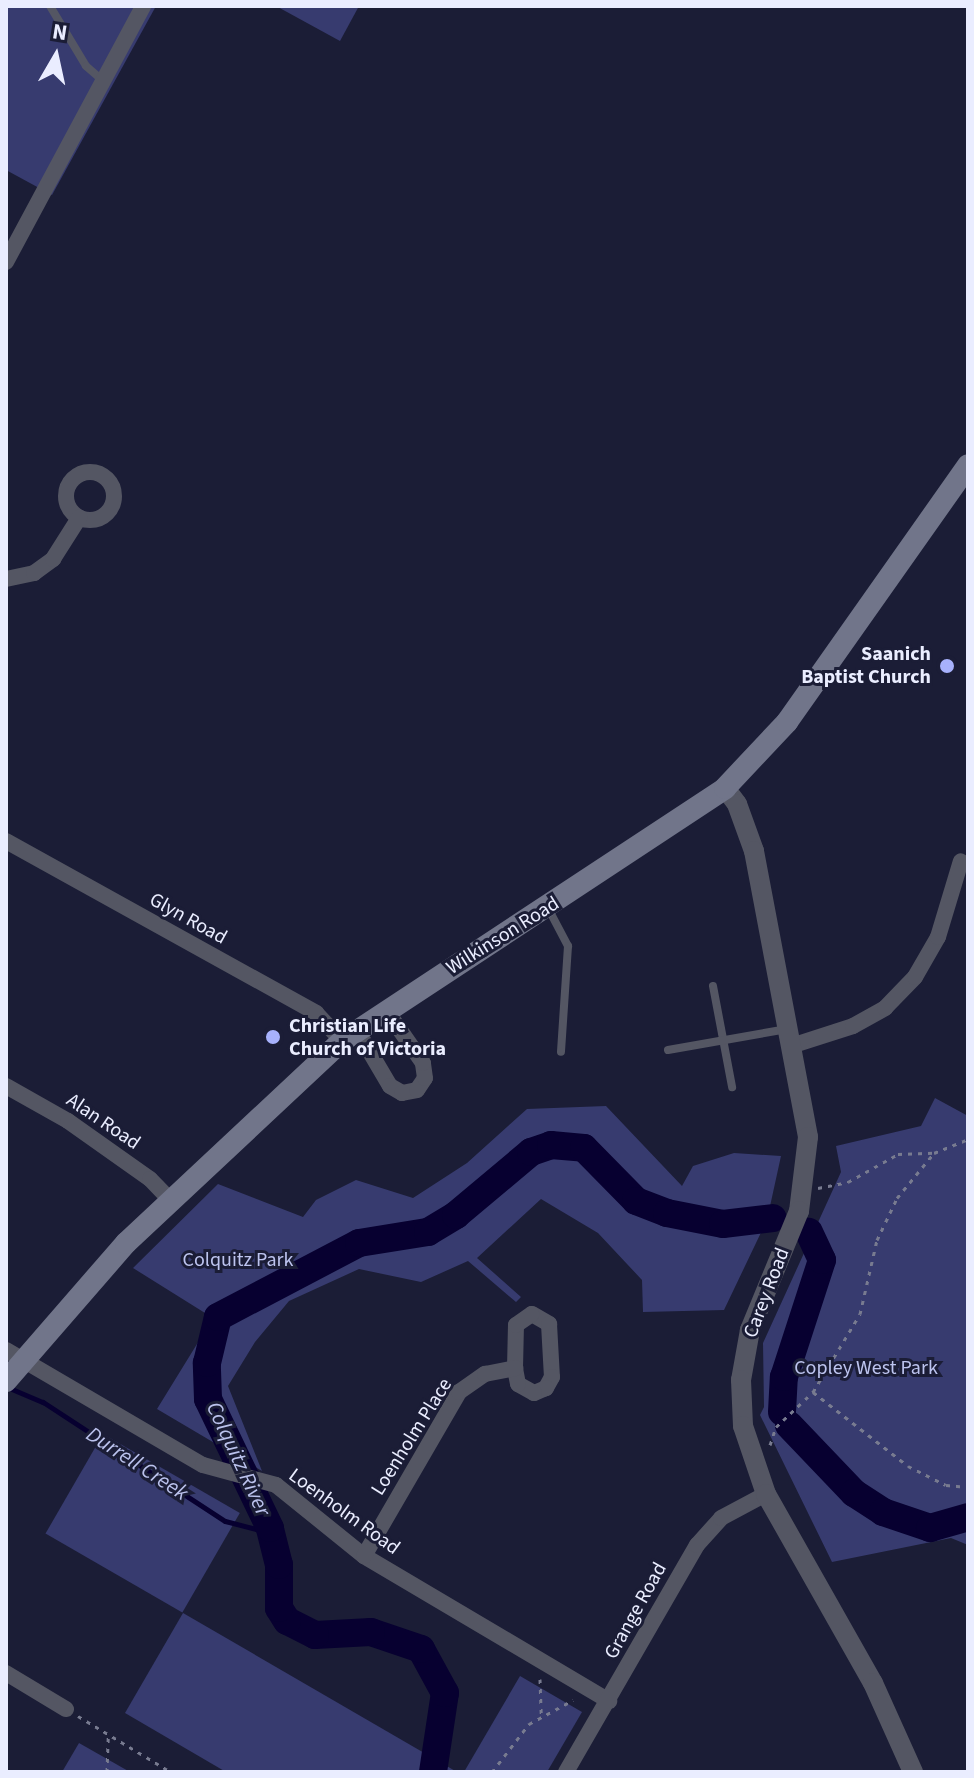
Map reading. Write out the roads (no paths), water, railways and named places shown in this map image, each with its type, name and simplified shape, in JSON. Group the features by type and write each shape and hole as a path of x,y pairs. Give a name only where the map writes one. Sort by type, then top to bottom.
{"main road":[{"name":"Wilkinson Road","path":"6,1381 14,1355 170,1200 349,1036 725,788 787,722 968,465"}],"street":[{"path":"6,262 143,6"},
{"path":"6,579 34,573 53,559 79,518"},
{"name":"Carey Road","path":"725,788 737,804 754,851 808,1137 805,1188 750,1330 741,1380 743,1426 766,1494 878,1693 913,1772"},
{"name":"Glyn Road","path":"6,841 316,1013 349,1036 390,1086 402,1093 417,1090 425,1078 423,1063 386,1010"},
{"path":"789,1038 853,1026 885,1008 915,977 938,937 961,861"},
{"name":"Alan Road","path":"6,1086 68,1121 150,1179 170,1200"},
{"name":"Loenholm Road","path":"14,1355 203,1465 232,1475 254,1478 294,1497 364,1556 609,1701"},
{"name":"Loenholm Place","path":"364,1556 459,1392 485,1374 515,1368"},
{"name":"Grange Road","path":"566,1772 697,1545 721,1518 766,1494"},
{"path":"6,1673 66,1709"}],"lane":[{"path":"50,6 86,66 102,80"},
{"path":"548,907 568,946 561,1052"},
{"path":"713,986 732,1087"},
{"path":"668,1050 723,1039 789,1038"}],"waterway":[{"name":"Colquitz River","path":"433,1772 445,1693 421,1649 371,1632 315,1635 287,1621 279,1608 279,1565 270,1528 208,1399 207,1363 218,1317 359,1243 428,1232 456,1215 531,1152 551,1145 584,1148 636,1201 667,1213 723,1224 773,1218"},
{"name":"Colquitz River","path":"782,1412 784,1377 822,1260 809,1232"},
{"name":"Durrell Creek","path":"7,1387 43,1402 225,1521 271,1533"},
{"name":"Colquitz River","path":"789,1425 854,1493 883,1512 930,1528 968,1517"}],"place":[{"name":"Saanich Baptist Church","path":"947,666"},
{"name":"Christian Life Church of Victoria","path":"273,1037"}],"park label":[{"name":"Colquitz Park","path":"238,1260"},
{"name":"Copley West Park","path":"866,1368"}]}
